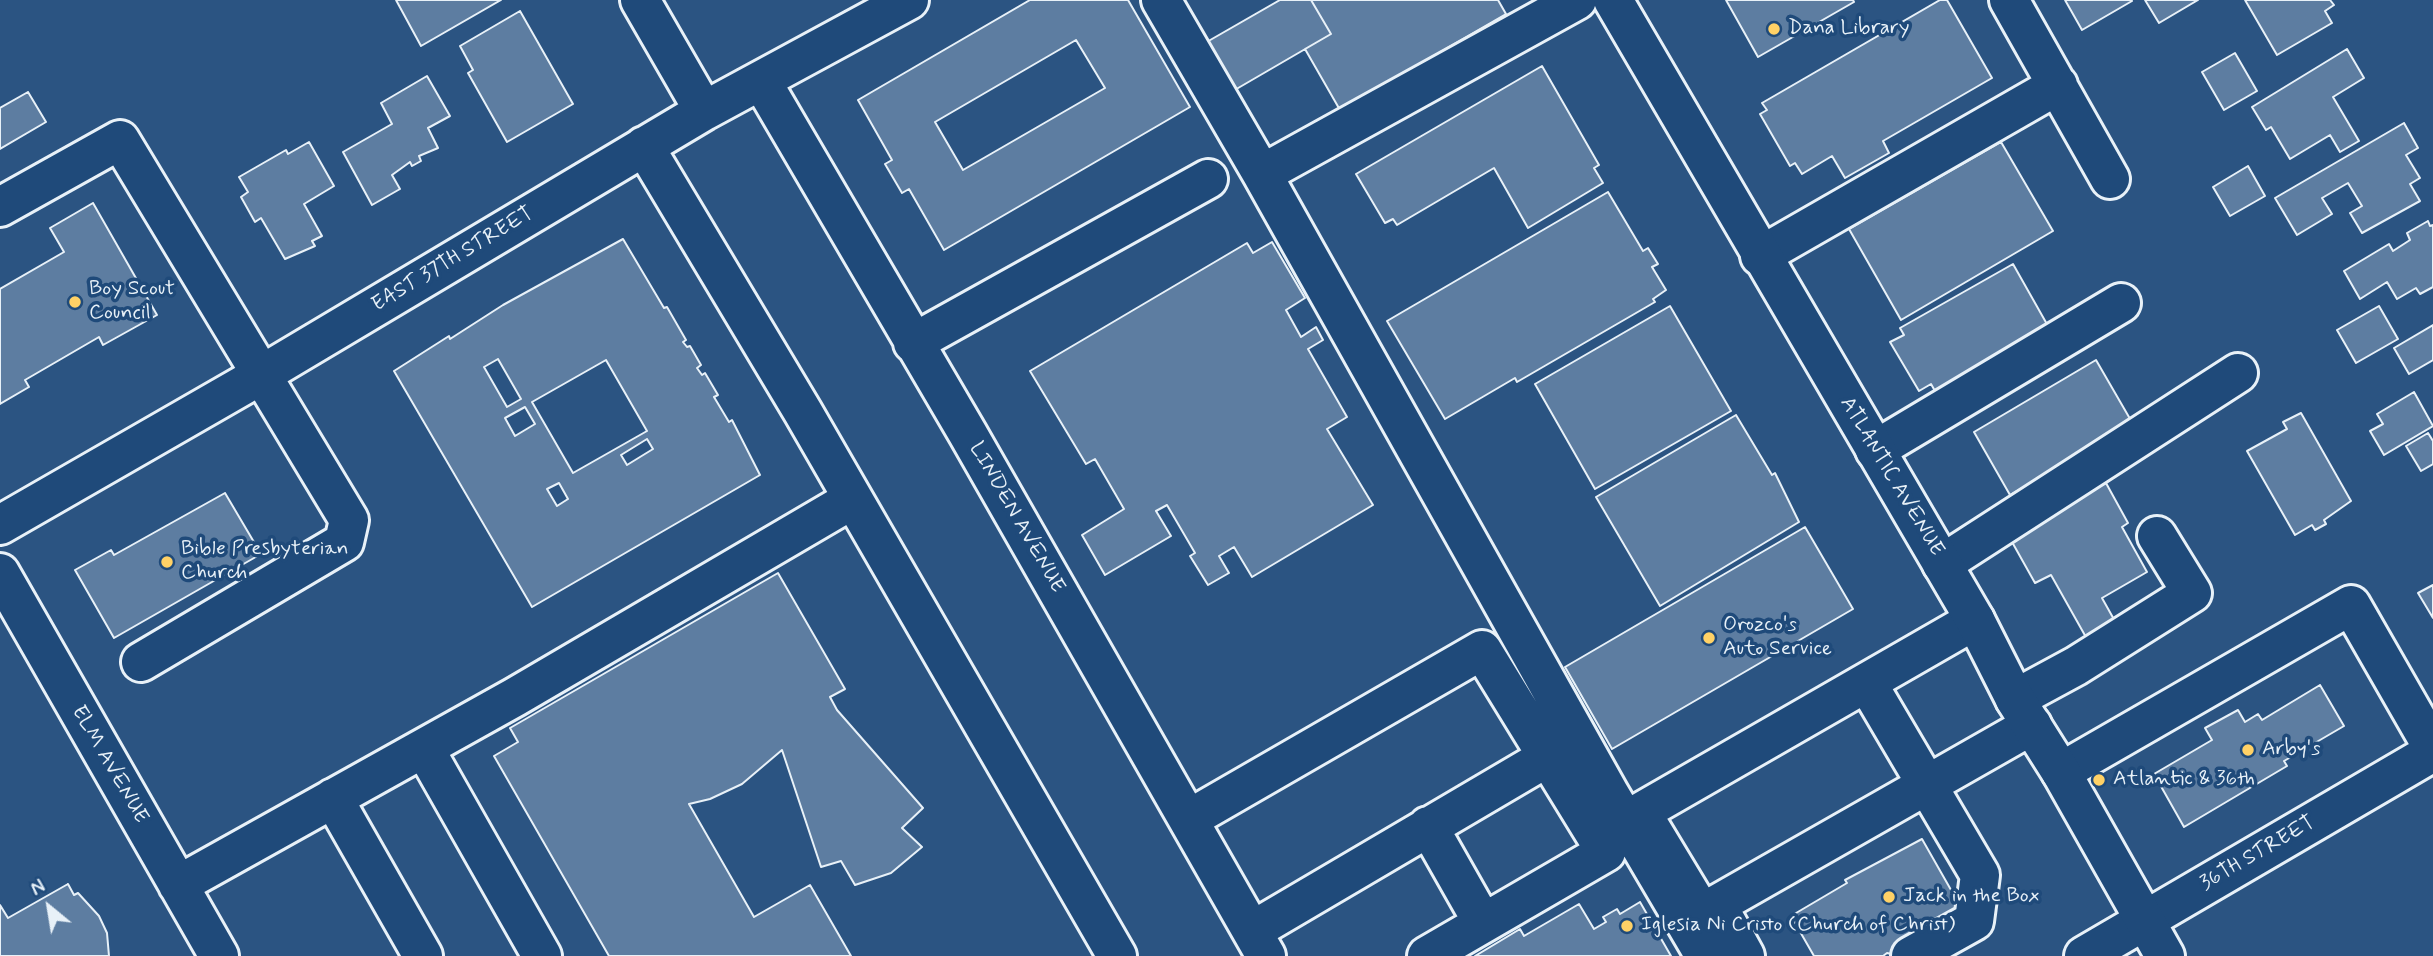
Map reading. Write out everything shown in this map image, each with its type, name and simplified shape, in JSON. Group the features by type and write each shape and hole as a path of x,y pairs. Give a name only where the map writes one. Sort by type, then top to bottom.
{"street":[{"path":"640,0 704,111"},
{"name":"EAST 37TH STREET","path":"0,525 261,375 704,111 762,82 909,0"},
{"path":"1161,0 1262,174 1609,793 1705,956"},
{"path":"1262,174 1577,0"},
{"name":"ATLANTIC AVENUE","path":"1613,0 1760,256 1975,620 2023,712 2061,772 2165,956"},
{"path":"2009,0 2110,179"},
{"name":"LINDEN AVENUE","path":"762,82 1259,944"},
{"path":"1760,256 2057,85"},
{"path":"0,207 120,140 349,520 344,542 141,662"},
{"path":"644,146 853,499 1117,956"},
{"path":"913,343 1208,179"},
{"path":"1875,450 2121,303"},
{"path":"1942,564 2238,373"},
{"path":"178,885 515,697 853,499"},
{"path":"1975,620 1641,813 1702,913 1927,787 2023,712 2076,666 2192,593 2157,536"},
{"name":"ELM AVENUE","path":"0,573 219,956"},
{"path":"2061,772 2351,605 2433,750"},
{"path":"1189,819 1482,650 1606,852 1427,956"},
{"path":"1867,683 1980,875 1974,921 1911,956"},
{"path":"424,747 542,956"},
{"name":"36TH STREET","path":"2084,956 2433,750"},
{"path":"1259,944 1428,826 1546,758"},
{"path":"333,799 423,956"},
{"path":"1428,826 1483,923"},
{"path":"1717,905 1745,956"}],"building":[{"path":"396,0 501,0 421,46"},
{"path":"1030,0 1128,0 1190,107 944,250 909,189 902,193 885,164 892,160 858,100","holes":["1076,40 1105,88 963,170 935,122"]},
{"path":"1280,0 1311,0 1331,34 1233,91 1205,43"},
{"path":"1311,0 1498,0 1506,14 1340,110 1305,49 1331,34"},
{"name":"Dana Library","path":"1726,0 1853,0 1854,2 1758,57"},
{"path":"1940,0 1947,0 1992,78 1883,141 1889,153 1845,178 1832,156 1802,174 1795,163 1790,166 1760,114 1767,110 1762,103"},
{"path":"2065,0 2131,0 2132,1 2082,30"},
{"path":"2145,0 2198,0 2159,23"},
{"path":"2245,0 2330,0 2334,5 2325,11 2332,23 2277,55"},
{"path":"520,11 573,104 507,142 468,73 473,70 460,46"},
{"path":"2347,49 2364,78 2333,97 2359,141 2340,152 2330,135 2290,159 2271,127 2266,130 2252,107"},
{"path":"2235,53 2257,91 2224,110 2202,72"},
{"path":"1542,66 1599,165 1594,168 1603,183 1528,228 1494,168 1397,225 1393,219 1385,223 1356,174"},
{"path":"427,76 450,116 428,128 438,148 419,156 421,161 412,166 410,162 392,175 400,189 372,205 343,152 392,124 381,103"},
{"path":"28,92 46,122 0,149 0,108"},
{"path":"2404,123 2418,148 2406,155 2420,178 2410,184 2420,201 2362,233 2350,213 2362,206 2348,183 2322,198 2332,214 2297,235 2275,198"},
{"path":"309,142 334,186 304,204 322,236 312,241 315,246 285,259 261,218 255,222 241,197 248,192 239,177 286,150 288,154"},
{"path":"2001,142 2053,231 1901,320 1849,229"},
{"path":"2248,166 2265,196 2230,216 2213,187"},
{"path":"1608,192 1643,251 1648,248 1658,264 1652,267 1666,290 1653,299 1655,302 1517,382 1515,378 1445,419 1387,321"},
{"name":"Boy Scout Council","path":"93,203 157,315 103,345 99,337 25,380 29,387 0,404 0,289 64,252 50,228"},
{"path":"2428,221 2430,226 2433,225 2433,287 2420,294 2416,288 2397,299 2387,282 2360,299 2344,271 2389,244 2393,251 2410,240 2407,233"},
{"path":"623,239 664,308 667,307 686,340 683,342 687,347 690,346 701,365 697,368 702,375 705,373 718,395 714,397 729,422 732,420 760,475 532,607 394,371 503,305","holes":["498,359 521,399 507,407 484,367","606,360 647,431 573,473 532,402","525,407 535,424 515,436 505,418","647,439 653,449 627,465 621,455","559,483 568,499 557,506 547,489"]},
{"path":"1272,242 1305,298 1286,310 1301,337 1316,327 1323,340 1308,349 1347,417 1327,429 1373,505 1252,577 1234,547 1219,556 1229,573 1208,585 1190,556 1195,553 1167,505 1156,511 1171,536 1105,575 1082,535 1124,509 1095,459 1086,464 1030,371 1247,243 1253,253"},
{"path":"2013,264 2048,326 1935,391 1931,384 1919,391 1890,342 1904,335 1900,328"},
{"path":"1670,306 1731,411 1595,489 1535,384"},
{"path":"2379,306 2398,339 2356,363 2337,330"},
{"path":"2433,325 2433,360 2409,374 2394,348"},
{"path":"2096,360 2133,424 2010,495 1974,432"},
{"path":"2414,392 2433,426 2384,455 2370,431 2383,424 2377,414"},
{"path":"2301,413 2351,501 2324,520 2326,524 2315,530 2312,525 2295,535 2247,451 2287,429 2283,422"},
{"path":"1736,415 1772,475 1775,473 1799,522 1660,606 1596,497"},
{"path":"2428,433 2433,441 2433,464 2421,471 2406,446"},
{"path":"2106,483 2128,523 2122,527 2147,572 2102,598 2116,623 2087,639 2051,575 2035,583 2007,533 2096,484 2098,487"},
{"name":"Bible Presbyterian Church","path":"225,493 261,554 114,638 75,570 111,550 114,555"},
{"name":"Orozco's Auto Service","path":"1805,527 1853,609 1612,749 1565,667"},
{"path":"778,573 845,689 830,697 837,710 923,808 902,828 922,847 891,873 855,885 841,861 821,867 782,750 742,784 710,799 689,804 754,917 810,885 851,956 609,956 494,756 518,742 510,728"},
{"path":"2433,585 2433,618 2418,593"},
{"name":"Arby's","path":"2320,685 2344,726 2284,761 2287,766 2184,827 2154,774 2212,740 2205,728 2238,710 2245,722 2258,714 2262,720"},
{"name":"Jack in the Box","path":"1922,839 1963,911 1899,956 1887,953 1883,956 1814,956 1791,916 1847,883 1845,880"},
{"path":"68,884 74,895 78,893 99,916 107,933 109,956 0,956 0,905 8,918"},
{"name":"Iglesia Ni Cristo (Church of Christ)","path":"1640,902 1671,956 1475,956 1520,929 1524,936 1579,904 1594,929 1606,922 1603,917 1617,909 1620,914"}],"place":[{"name":"Dana Library","path":"1774,29"},
{"name":"Boy Scout Council","path":"75,302"},
{"name":"Bible Presbyterian Church","path":"167,562"},
{"name":"Orozco's Auto Service","path":"1709,638"},
{"name":"Arby's","path":"2248,750"},
{"name":"Atlantic & 36th","path":"2099,780"},
{"name":"Jack in the Box","path":"1889,897"},
{"name":"Iglesia Ni Cristo (Church of Christ)","path":"1627,926"}]}
